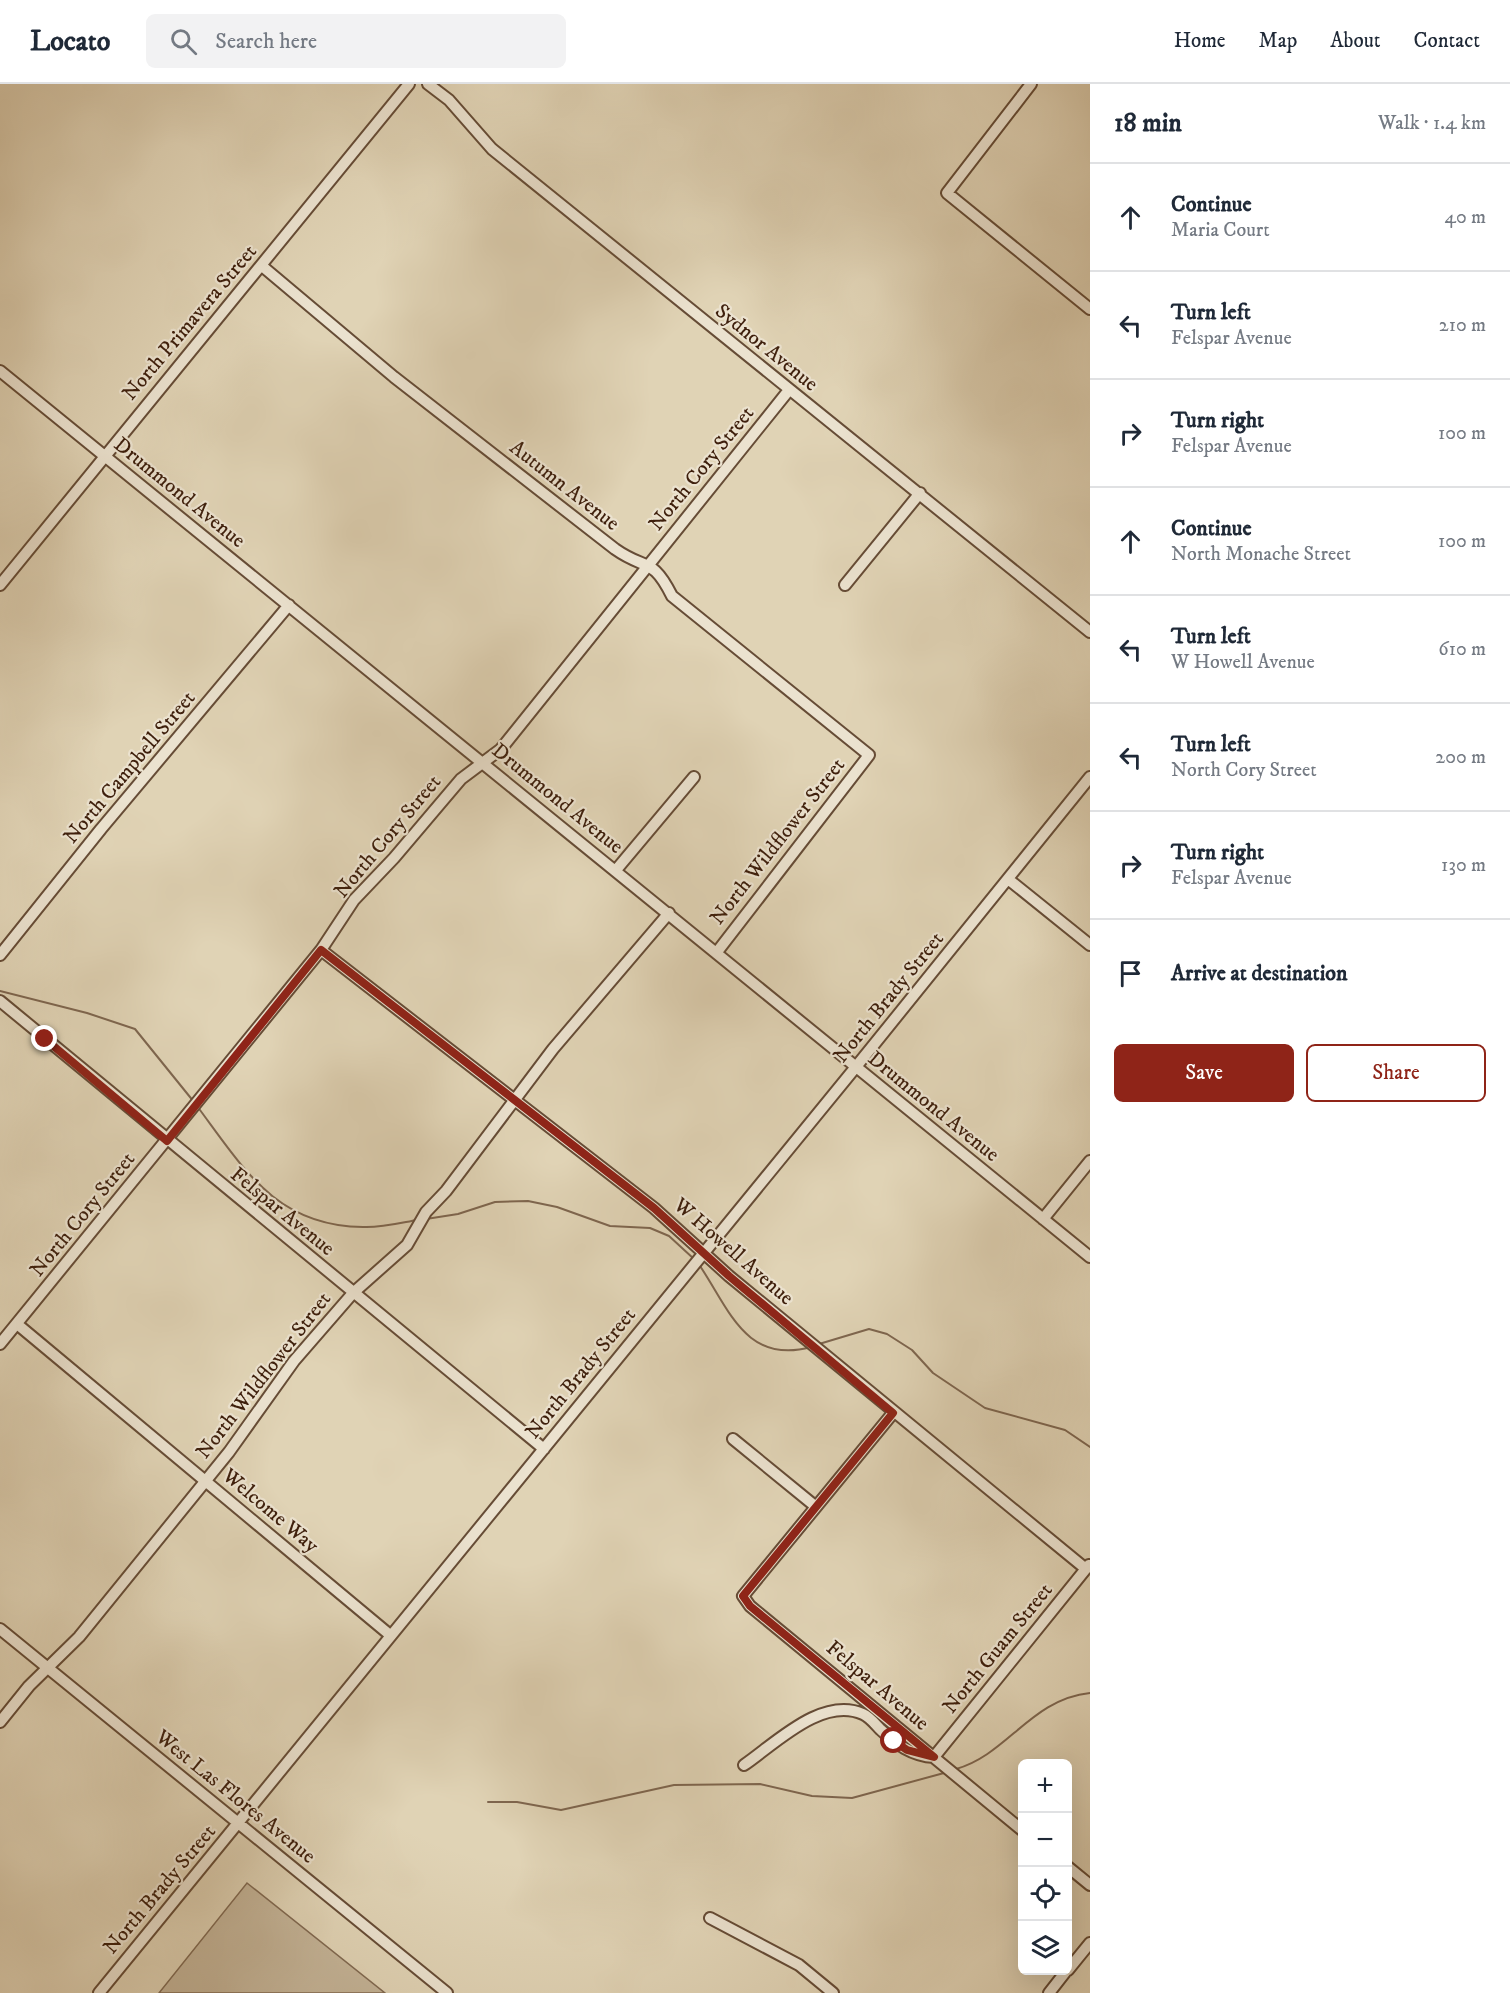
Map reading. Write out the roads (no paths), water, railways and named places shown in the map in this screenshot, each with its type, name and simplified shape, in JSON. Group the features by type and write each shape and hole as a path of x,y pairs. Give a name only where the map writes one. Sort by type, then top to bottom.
{"street":[{"name":"North Primavera Street","path":"0,585 409,84"},
{"name":"Sydnor Avenue","path":"428,84 449,100 492,149 1090,632"},
{"path":"1031,84 947,193 1090,309"},
{"name":"Autumn Avenue","path":"262,266 417,396 615,549 625,556 648,564 659,572 672,596 869,755"},
{"name":"Drummond Avenue","path":"0,371 1090,1257"},
{"name":"North Cory Street","path":"0,1344 321,950 354,900 394,858 461,778 501,749 789,390"},
{"path":"845,585 920,493"},
{"name":"North Campbell Street","path":"0,955 101,829 289,605"},
{"name":"North Wildflower Street","path":"717,952 869,755"},
{"path":"616,870 694,777"},
{"name":"North Brady Street","path":"99,1993 1090,777"},
{"path":"1008,879 1090,945"},
{"name":"North Wildflower Street","path":"0,1722 29,1686 80,1637 206,1480 294,1361 352,1293 407,1245 426,1212 446,1191 553,1049 669,913"},
{"name":"W Howell Avenue","path":"321,950 654,1208 729,1276 893,1413 1088,1567"},
{"name":"Felspar Avenue","path":"0,1001 543,1449"},
{"path":"1043,1219 1090,1161"},
{"name":"Welcome Way","path":"17,1324 390,1635"},
{"path":"733,1439 815,1506 893,1413"},
{"name":"Felspar Avenue","path":"815,1506 743,1596 750,1606 1018,1826"},
{"name":"North Guam Street","path":"934,1757 1088,1567"},
{"name":"West Las Flores Avenue","path":"0,1629 447,1993"},
{"path":"744,1765 811,1719 830,1712 848,1710 865,1715 907,1750 934,1757"},
{"path":"1072,1870 1090,1885"},
{"path":"710,1917 799,1965 833,1993"},
{"path":"1072,1964 1090,1943"},
{"path":"1049,1993 1063,1975"}],"waterway":[{"path":"0,991 87,1013 135,1029 194,1102"},
{"path":"197,1106 247,1172 265,1190 285,1205 307,1217 333,1224 363,1227 417,1220"},
{"path":"426,1219 458,1214 495,1202 528,1201 557,1207 610,1226 650,1228 669,1236 694,1259"},
{"path":"700,1266 731,1315 755,1341 770,1348 789,1350 811,1347"},
{"path":"819,1344 869,1329 887,1334 912,1350 933,1373 985,1408 1065,1430 1090,1447"},
{"path":"956,1769 990,1752 1051,1705 1069,1697 1090,1693"},
{"path":"488,1802 517,1802 561,1810 674,1785 760,1784 812,1796 852,1798 944,1773"}]}
